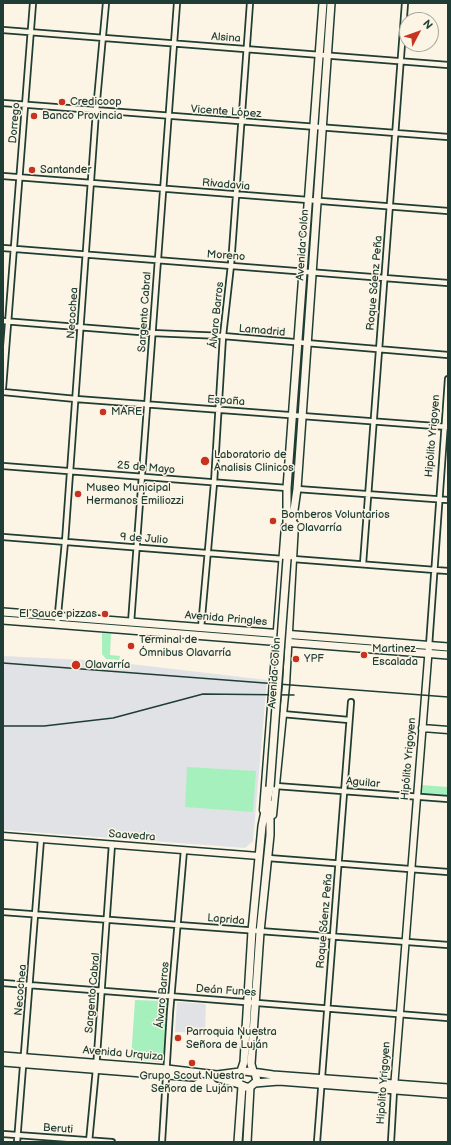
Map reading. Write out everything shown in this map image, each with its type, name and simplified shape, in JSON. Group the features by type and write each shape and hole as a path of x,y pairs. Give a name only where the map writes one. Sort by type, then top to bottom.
{"main road":[{"name":"Avenida Colón","path":"288,559 287,488 323,3"},
{"name":"Avenida Colón","path":"254,1072 251,1064 260,932 270,835 288,559 297,489 303,417 331,3"},
{"name":"Avenida Pringles","path":"3,612 57,620 429,650 448,654"},
{"name":"Avenida Pringles","path":"3,620 57,620 131,623 201,628 277,638"},
{"name":"Avenida Pringles","path":"429,650 448,647"},
{"name":"Avenida Colón","path":"241,1072 244,1062 252,931 262,826 273,787"},
{"name":"Avenida Urquiza","path":"3,1056 24,1060 222,1078 240,1085"},
{"name":"Avenida Urquiza","path":"3,1062 24,1060"},
{"name":"Avenida Urquiza","path":"167,1072 217,1075 241,1072"},
{"path":"238,1142 240,1085 237,1078 241,1072 254,1072 322,1081 394,1087 448,1094"},
{"path":"246,1142 253,1085 258,1078 254,1072"},
{"path":"240,1085 253,1085 279,1081 322,1081"},
{"path":"394,1087 448,1088"}],"street":[{"name":"Dorrego","path":"3,388 6,321 14,249 33,3"},
{"name":"Necochea","path":"57,620 65,542 96,111 106,3"},
{"name":"Sargento Cabral","path":"131,623 177,3"},
{"name":"Álvaro Barros","path":"201,628 214,483 223,336 231,265 250,3"},
{"name":"Roque Sáenz Peña","path":"363,564 405,3"},
{"name":"Alsina","path":"3,30 318,56 448,65"},
{"name":"Vicente López","path":"3,103 448,137"},
{"name":"Rivadavia","path":"3,176 448,210"},
{"name":"Moreno","path":"3,248 448,283"},
{"name":"Lamadrid","path":"6,321 152,333 223,336 448,355"},
{"name":"Hipólito Yrigoyen","path":"391,1142 399,1015 429,650 438,499 446,427 448,379"},
{"name":"España","path":"3,392 147,405 218,409 303,417 446,427"},
{"name":"25 de Mayo","path":"3,466 287,488"},
{"path":"297,489 448,500"},
{"name":"9 de Julio","path":"3,537 448,571"},
{"name":"Avenida Colón","path":"262,826 265,773 277,638 288,559"},
{"name":"Avenida Colón","path":"273,787 282,714 288,638 288,559"},
{"name":"Roque Sáenz Peña","path":"317,1142 351,702"},
{"path":"282,714 349,720"},
{"path":"422,728 448,730"},
{"name":"Aguilar","path":"273,787 344,791 448,800"},
{"name":"Saavedra","path":"3,836 259,856"},
{"name":"Necochea","path":"17,1142 37,914 41,839"},
{"name":"Sargento Cabral","path":"89,1141 108,920 112,844"},
{"name":"Álvaro Barros","path":"162,1142 184,850"},
{"path":"268,858 448,872"},
{"name":"Laprida","path":"3,912 448,945"},
{"name":"Deán Funes","path":"3,983 172,995 448,1018"},
{"name":"Beruti","path":"3,1134 112,1142"}],"shaded area":[{"path":"3,656 105,661 267,680 253,841 245,848 3,830"},
{"path":"177,1002 206,1004 205,1033 175,1032"}],"green space":[{"path":"296,421 298,421 290,511"},
{"path":"102,633 111,634 110,655 120,656 119,660 106,659 102,654"},
{"path":"296,639 426,648 425,650 296,641"},
{"path":"187,767 256,771 253,812 185,807"},
{"path":"421,785 448,787 448,796 421,794"},
{"path":"264,831 266,831 258,923 256,923"},
{"path":"135,1000 165,1001 168,1005 165,1058 160,1062 131,1059"}],"railway":[{"path":"3,663 448,697"},
{"path":"3,726 44,726 113,718 203,694 294,695"}],"place":[{"name":"Credicoop","path":"62,102"},
{"name":"Banco Provincia","path":"34,116"},
{"name":"Santander","path":"32,170"},
{"name":"MARE","path":"103,412"},
{"name":"Laboratorio de Analisis Clinicos","path":"205,461"},
{"name":"Museo Municipal Hermanos Emiliozzi","path":"78,494"},
{"name":"Bomberos Voluntarios de Olavarría","path":"273,521"},
{"name":"El Sauce pizzas","path":"105,614"},
{"name":"Terminal de Ómnibus Olavarría","path":"131,646"},
{"name":"Martinez Escalada","path":"364,655"},
{"name":"YPF","path":"296,659"},
{"name":"Olavarría","path":"76,665"},
{"name":"Parroquia Nuestra Señora de Luján","path":"178,1038"},
{"name":"Grupo Scout Nuestra Señora de Luján","path":"192,1063"}]}
